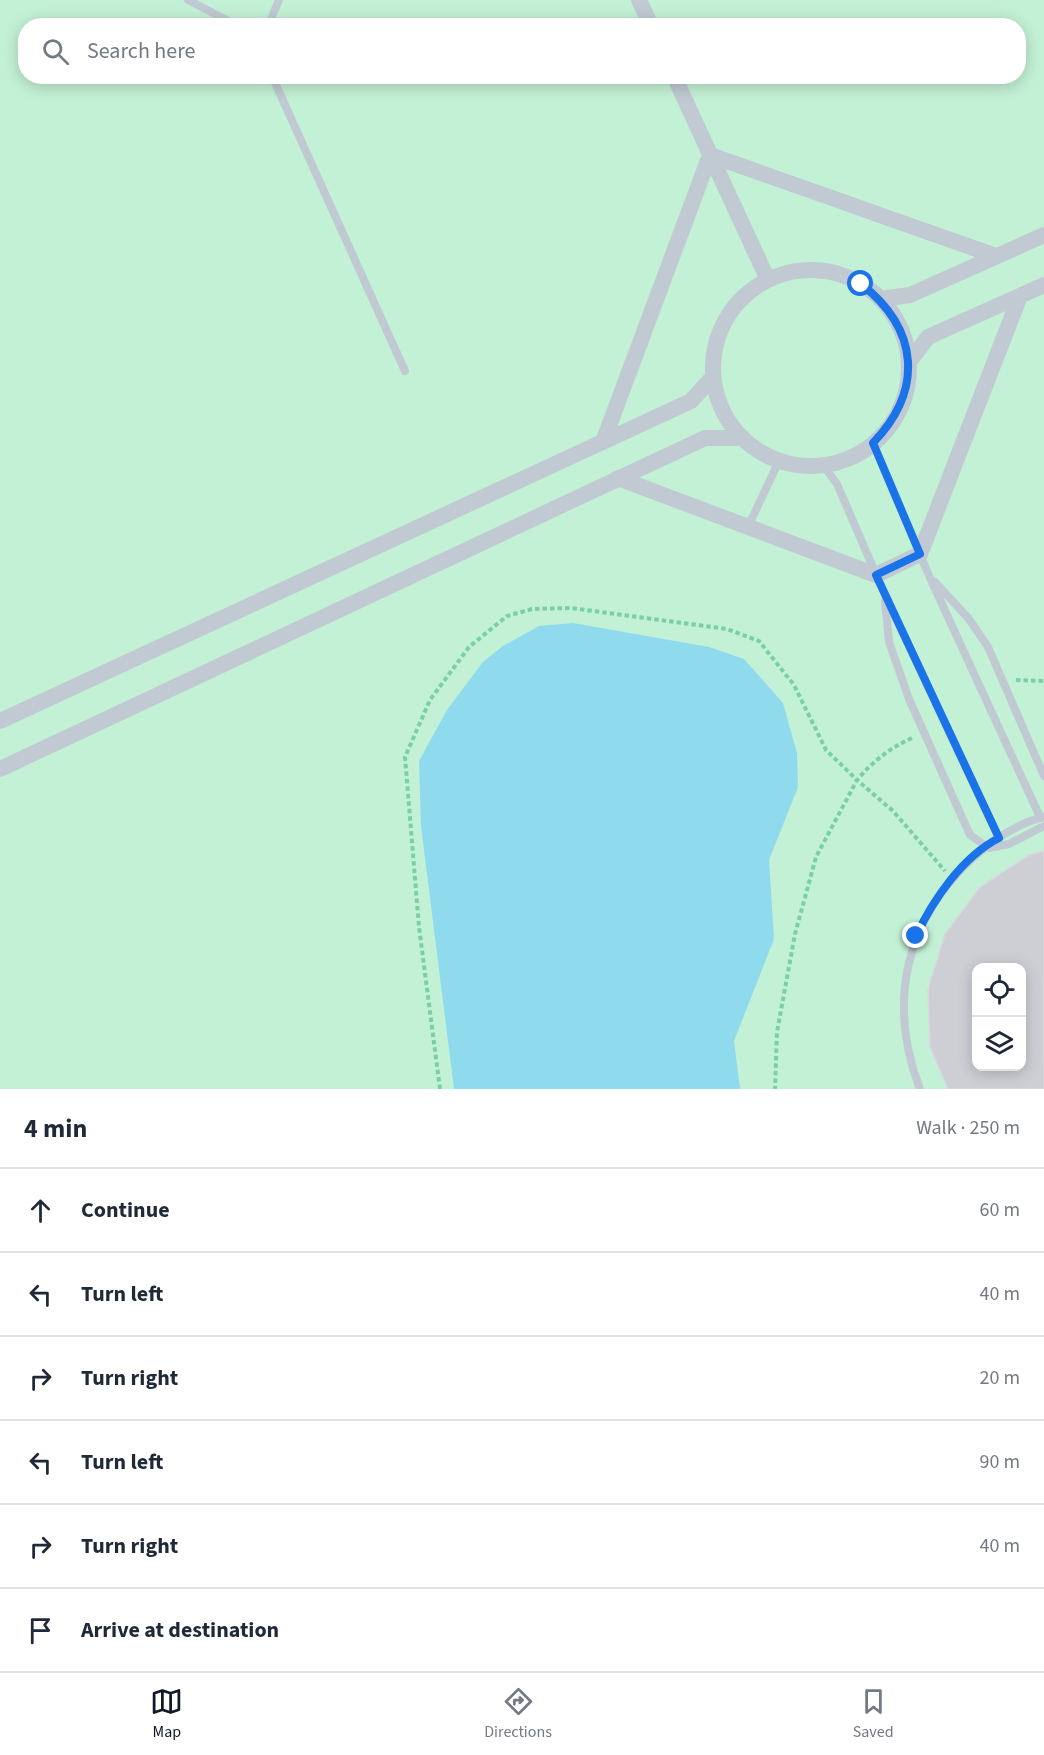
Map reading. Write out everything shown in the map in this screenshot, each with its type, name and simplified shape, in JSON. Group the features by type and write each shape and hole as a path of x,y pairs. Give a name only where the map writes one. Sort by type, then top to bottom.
{"street":[{"path":"639,0 647,18"},
{"path":"678,84 768,280"},
{"path":"710,155 996,256"},
{"path":"603,442 710,155"},
{"path":"880,298 910,295 1044,235"},
{"path":"815,270 839,274 861,284 880,298 900,328 909,362 907,384 901,407 889,426 873,443 858,454 823,465 800,465 779,461 759,452 741,438 722,411 712,378 714,348 724,320 743,297 768,280 791,272 815,270"},
{"path":"909,362 928,338 1044,285"},
{"path":"618,478 876,575 920,554 1020,296"},
{"path":"0,721 691,401 712,378"},
{"path":"0,769 705,438 741,438"}],"lane":[{"path":"188,0 223,18"},
{"path":"271,18 279,0"},
{"path":"276,84 405,371"},
{"path":"873,443 930,578 1043,820"},
{"path":"748,527 779,461"},
{"path":"823,465 837,484 885,595 999,838"},
{"path":"930,578 969,619 997,665 1044,776"},
{"path":"885,595 889,642 909,699 965,826 978,842 989,848 1035,833 1043,820"},
{"path":"920,1089 913,1069 904,1025 905,980 909,958 926,916 951,878 999,838 1043,820"}],"path":[{"path":"440,1089 419,927 405,758 430,700 469,647 507,616 532,609 571,608 727,629 759,641 794,685 826,750 893,811 951,878"},
{"path":"1003,680 1044,681"},
{"path":"775,1089 777,1032 795,934 816,856 857,780 869,766 894,746 924,733"}],"green space":[{"path":"0,0 1044,0 1044,1089 0,1089"}],"water":[{"path":"573,623 709,647 744,659 783,703 797,753 798,787 769,860 774,939 734,1041 740,1089 454,1089 421,826 419,761 447,710 483,662 503,646 539,626"}],"building":[{"path":"1044,851 1044,1089 948,1089 930,1047 928,989 945,934 980,887 1029,855"}],"route":[{"path":"861,284 880,298 895,317 904,338 909,362 907,384 901,407 889,426 873,443 920,554 876,575 999,838 951,878 937,896 916,936"}]}
